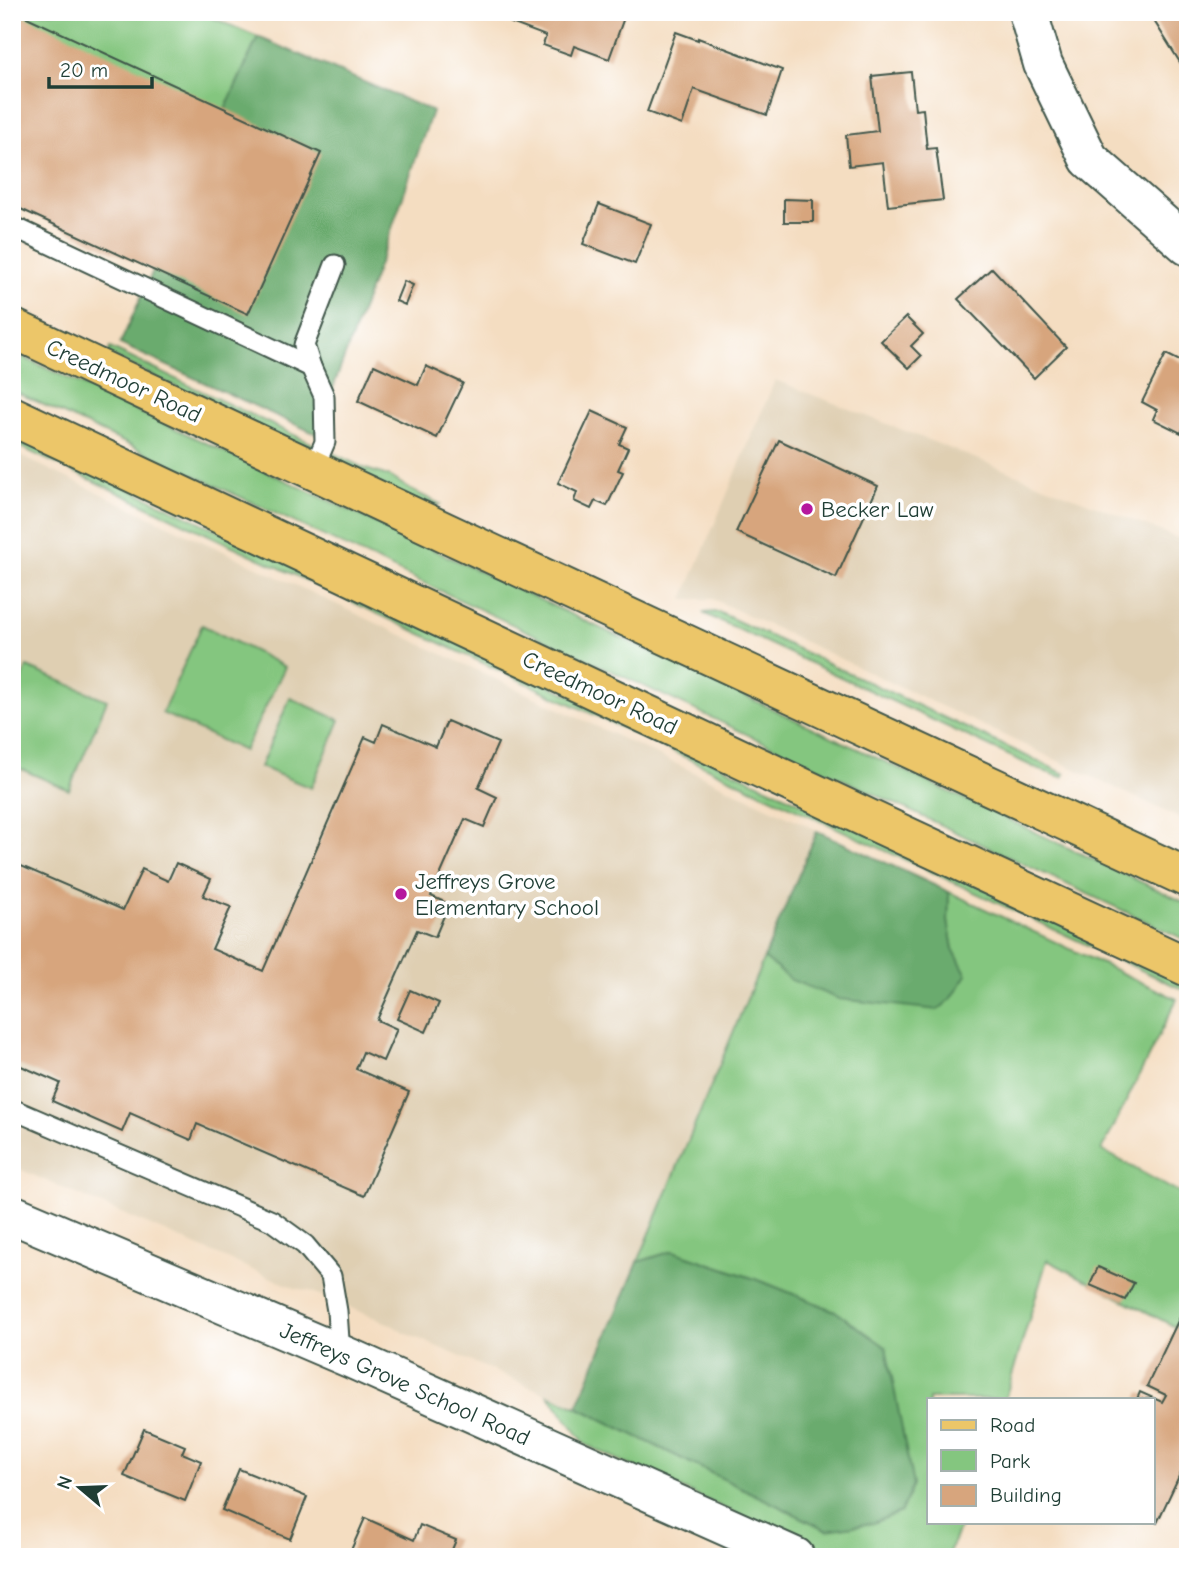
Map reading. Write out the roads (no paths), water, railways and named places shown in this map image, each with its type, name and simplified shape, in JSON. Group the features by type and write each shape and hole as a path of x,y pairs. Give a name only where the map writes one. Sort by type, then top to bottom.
{"main road":[{"name":"Creedmoor Road","path":"12,328 1188,878"},
{"name":"Creedmoor Road","path":"12,416 1188,967"}],"street":[{"path":"1028,12 1043,64 1089,159 1188,246"},
{"name":"Jeffreys Grove School Road","path":"12,1214 340,1354 795,1557"}],"lane":[{"path":"12,226 311,367"},
{"path":"313,470 325,442 324,396 304,345 335,265"},
{"path":"12,1109 272,1221 305,1245 331,1276 340,1354"}],"place":[{"name":"Becker Law","path":"807,509"},
{"name":"Jeffreys Grove Elementary School","path":"401,894"}]}
